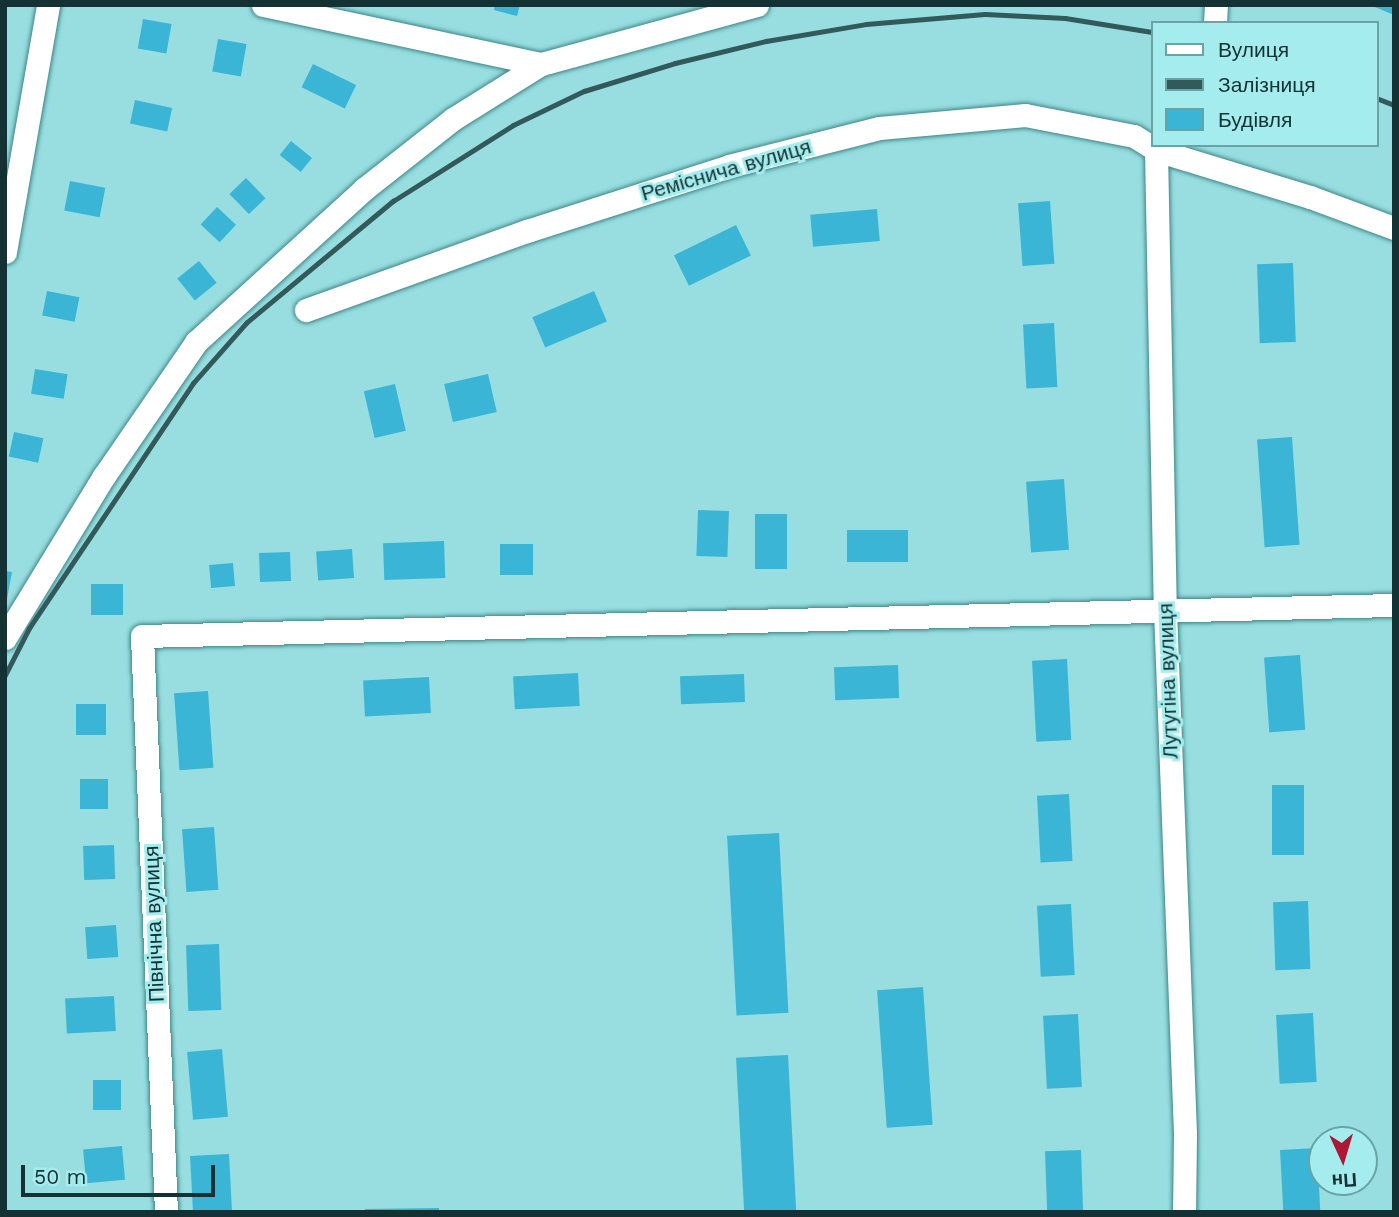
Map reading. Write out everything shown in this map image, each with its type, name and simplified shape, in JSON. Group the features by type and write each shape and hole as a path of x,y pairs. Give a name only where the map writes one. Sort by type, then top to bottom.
{"street":[{"path":"5,251 48,5"},
{"path":"263,5 541,64"},
{"path":"5,638 104,476 196,342 364,189 453,120 541,64 757,5"},
{"name":"Реміснича вулиця","path":"306,310 527,231 729,166 879,128 1025,115 1133,136 1150,144"},
{"name":"Реміснича вулиця","path":"1157,148 1310,197 1394,228"},
{"name":"Лутугіна вулиця","path":"1157,148 1165,610 1185,1134 1184,1212"},
{"path":"1165,610 1394,605"},
{"name":"Північна вулиця","path":"166,1212 142,636 1165,610"}],"building":[{"path":"495,5 520,5 517,16 494,10"},
{"path":"1370,5 1394,5 1394,15"},
{"path":"143,19 172,24 166,54 138,49"},
{"path":"218,39 247,44 241,77 212,71"},
{"path":"313,64 356,85 345,108 302,87"},
{"path":"135,100 172,108 167,131 130,123"},
{"path":"291,141 312,158 301,172 280,155"},
{"path":"246,178 265,198 249,214 229,194"},
{"path":"70,181 105,188 100,217 64,210"},
{"path":"1050,201 1054,264 1022,266 1018,203"},
{"path":"217,207 236,225 220,242 201,225"},
{"path":"877,209 880,241 813,247 810,215"},
{"path":"736,225 751,256 689,286 674,255"},
{"path":"199,261 217,283 195,300 177,279"},
{"path":"1293,263 1296,342 1260,343 1257,264"},
{"path":"47,291 79,297 75,322 42,316"},
{"path":"594,291 607,321 545,348 532,317"},
{"path":"1054,323 1057,387 1026,389 1023,325"},
{"path":"35,369 68,374 64,399 31,394"},
{"path":"488,374 497,412 453,422 444,384"},
{"path":"395,384 406,431 375,438 364,391"},
{"path":"14,432 43,438 38,463 9,456"},
{"path":"1292,437 1300,545 1265,547 1257,439"},
{"path":"1064,479 1069,550 1031,552 1026,482"},
{"path":"698,510 729,511 727,557 696,556"},
{"path":"755,514 787,514 787,569 755,569"},
{"path":"847,530 908,530 908,562 847,562"},
{"path":"444,541 445,578 384,580 383,543"},
{"path":"500,544 533,544 533,575 500,575"},
{"path":"352,549 354,578 318,580 316,552"},
{"path":"290,552 291,581 260,582 259,553"},
{"path":"233,563 235,586 211,588 209,565"},
{"path":"5,571 12,572 7,599 5,599"},
{"path":"91,584 123,584 123,615 91,615"},
{"path":"1300,655 1305,730 1269,732 1264,658"},
{"path":"1067,659 1071,740 1036,742 1032,661"},
{"path":"898,665 899,698 835,700 834,667"},
{"path":"578,673 580,706 515,709 513,676"},
{"path":"744,674 745,702 681,704 680,676"},
{"path":"429,677 431,713 365,716 363,680"},
{"path":"208,691 213,768 179,770 174,693"},
{"path":"76,704 106,704 106,735 76,735"},
{"path":"80,779 108,779 108,809 80,809"},
{"path":"1272,785 1304,785 1304,855 1272,855"},
{"path":"1069,794 1073,861 1041,863 1037,796"},
{"path":"214,827 218,890 186,892 182,829"},
{"path":"779,833 788,1013 736,1015 727,836"},
{"path":"114,845 115,879 84,880 83,846"},
{"path":"1308,901 1310,969 1275,970 1273,902"},
{"path":"1071,904 1075,975 1041,977 1037,906"},
{"path":"116,925 118,957 87,959 85,927"},
{"path":"219,944 221,1010 188,1011 186,945"},
{"path":"923,987 933,1125 887,1128 877,990"},
{"path":"114,996 116,1031 67,1034 65,999"},
{"path":"1313,1013 1317,1082 1280,1084 1276,1015"},
{"path":"1078,1014 1082,1087 1047,1089 1043,1016"},
{"path":"222,1049 228,1117 193,1120 187,1052"},
{"path":"788,1055 796,1212 744,1212 736,1058"},
{"path":"93,1080 121,1080 121,1110 93,1110"},
{"path":"122,1146 125,1180 86,1183 83,1149"},
{"path":"1308,1148 1308,1196 1320,1196 1320,1212 1283,1212 1280,1150"},
{"path":"1081,1150 1083,1212 1047,1212 1045,1151"},
{"path":"229,1154 232,1212 193,1212 190,1156"},
{"path":"439,1208 439,1212 365,1212 365,1209"}],"railway":[{"path":"5,675 29,628 193,383 247,322 393,201 513,125 584,91 675,63 766,41 866,24 985,14 1065,18 1150,32"},
{"path":"1378,99 1394,105"}]}
